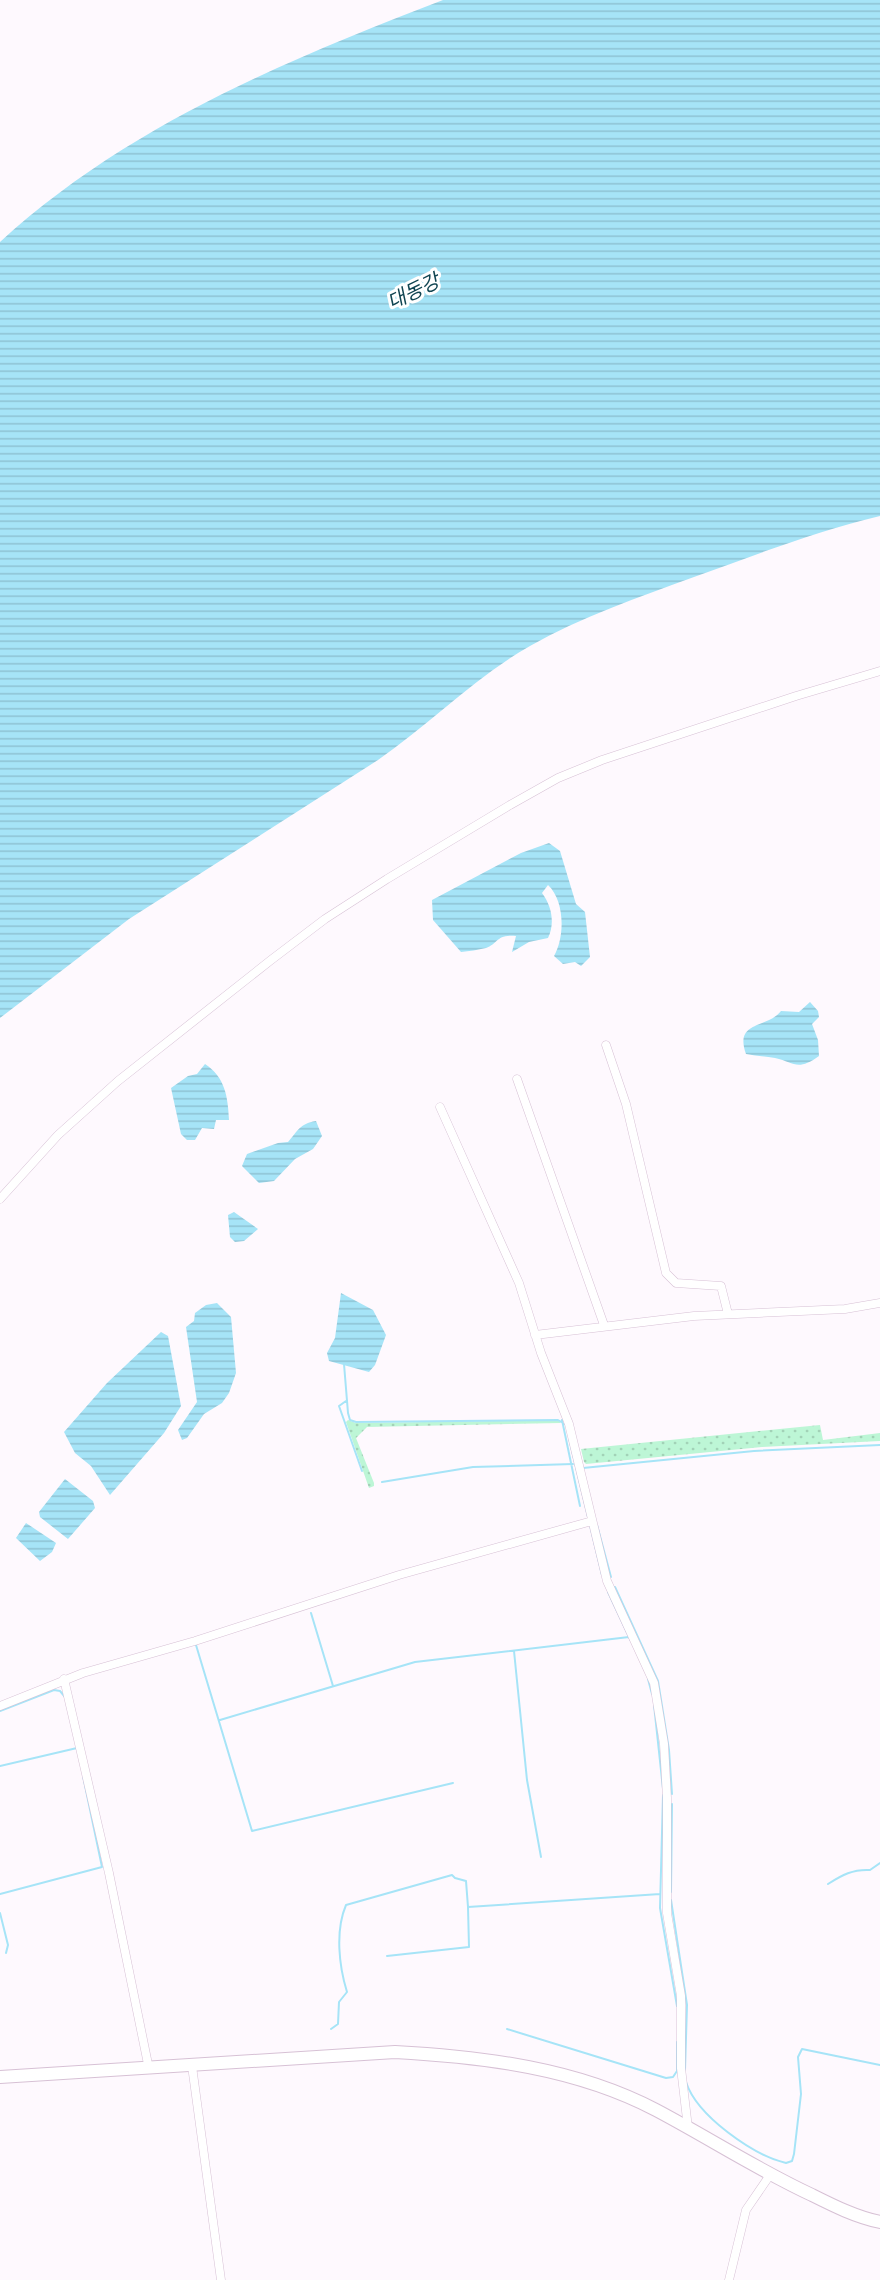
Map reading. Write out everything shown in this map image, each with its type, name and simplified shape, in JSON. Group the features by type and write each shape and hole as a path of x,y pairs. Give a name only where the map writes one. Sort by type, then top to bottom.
{"main road":[{"path":"0,2077 395,2052 458,2055 548,2071 654,2109 770,2175 837,2208 880,2222"}],"street":[{"path":"0,1198 58,1135 118,1080 271,960 378,885 510,805 558,778 602,760 796,696 880,671"},
{"path":"606,1045 626,1104 666,1273 676,1283 721,1286 728,1314"},
{"path":"518,1079 604,1325"},
{"path":"440,1107 502,1244 569,1424 608,1581 649,1670 658,1701 667,1798 667,1913 681,1996 681,2068 688,2129"},
{"path":"535,1335 604,1325 728,1314 845,1309 880,1303"},
{"path":"0,1706 64,1679 195,1641 399,1575 592,1521"},
{"path":"64,1679 109,1873 149,2069"},
{"path":"192,2066 221,2280"},
{"path":"729,2280 746,2211 770,2175"}],"green space":[{"path":"348,1420 356,1423 558,1420 561,1423 367,1427 356,1438 374,1483 374,1486 369,1488 346,1422"},
{"path":"820,1425 823,1440 880,1433 880,1441 762,1447 586,1464 581,1449"}],"water":[{"name":"대동강","path":"443,0 880,0 880,516 786,544 652,592 590,617 530,646 471,686 378,760 129,919 0,1018 0,242 49,201 101,164 210,100 325,47"},
{"path":"549,843 560,851 576,904 585,912 590,957 581,966 575,962 563,964 554,956 560,939 562,919 558,900 548,885 542,893 551,915 548,938 529,942 512,952 516,936 505,936 486,948 461,952 433,920 432,900 521,853"},
{"path":"810,1002 818,1011 819,1017 812,1024 818,1040 819,1056 800,1065 775,1058 746,1054 743,1043 744,1035 748,1030 775,1017 781,1011 799,1012"},
{"path":"205,1064 217,1075 224,1088 229,1120 216,1120 214,1129 202,1128 195,1140 187,1140 181,1134 171,1088 188,1076 197,1074"},
{"path":"316,1121 322,1136 313,1149 295,1159 274,1181 259,1183 242,1166 247,1154 278,1143 288,1142 302,1126"},
{"path":"234,1212 258,1229 244,1241 235,1242 230,1237 228,1215"},
{"path":"341,1293 373,1310 386,1335 375,1365 369,1372 329,1361 327,1353 335,1338"},
{"path":"217,1303 231,1317 236,1373 229,1393 222,1403 204,1414 187,1438 182,1440 178,1430 197,1402 186,1327 194,1321 195,1313 206,1305"},
{"path":"161,1332 168,1336 181,1406 164,1433 110,1495 91,1466 75,1453 64,1432 107,1383"},
{"path":"65,1479 93,1501 95,1508 68,1539 40,1517 39,1512"},
{"path":"26,1523 56,1543 52,1552 40,1561 16,1538"}],"waterway":[{"path":"344,1364 348,1413 350,1420 356,1422 558,1420 565,1424"},
{"path":"346,1401 339,1406 362,1471"},
{"path":"562,1420 580,1506"},
{"path":"569,1438 602,1575"},
{"path":"583,1470 583,1468 754,1451 880,1445"},
{"path":"382,1482 473,1467 573,1464"},
{"path":"597,1525 611,1577"},
{"path":"615,1587 658,1681 669,1750 672,1794"},
{"path":"608,1592 631,1641"},
{"path":"311,1613 333,1686"},
{"path":"220,1720 415,1662 629,1637"},
{"path":"196,1645 252,1831 453,1783"},
{"path":"514,1651 527,1780 541,1857"},
{"path":"648,1679 652,1694"},
{"path":"0,1711 54,1690 60,1691 65,1697"},
{"path":"654,1705 663,1789"},
{"path":"0,1766 77,1748"},
{"path":"0,1894 102,1867 83,1776"},
{"path":"663,1795 660,1908 677,2006"},
{"path":"671,1892 672,1804"},
{"path":"828,1884 848,1873 870,1870 880,1863"},
{"path":"331,2029 338,2024 339,2002 347,1992 339,1948 340,1926 346,1905 452,1875 466,1881 468,1907"},
{"path":"387,1956 469,1947 468,1907 660,1894"},
{"path":"671,1900 687,2005 685,2070"},
{"path":"0,1913 8,1945 6,1953"},
{"path":"507,2029 666,2078 673,2077 677,2071 677,2042"},
{"path":"686,2082 702,2108 728,2132 758,2152 786,2163 792,2161 794,2154 801,2094 798,2057 802,2049 880,2065"}]}
